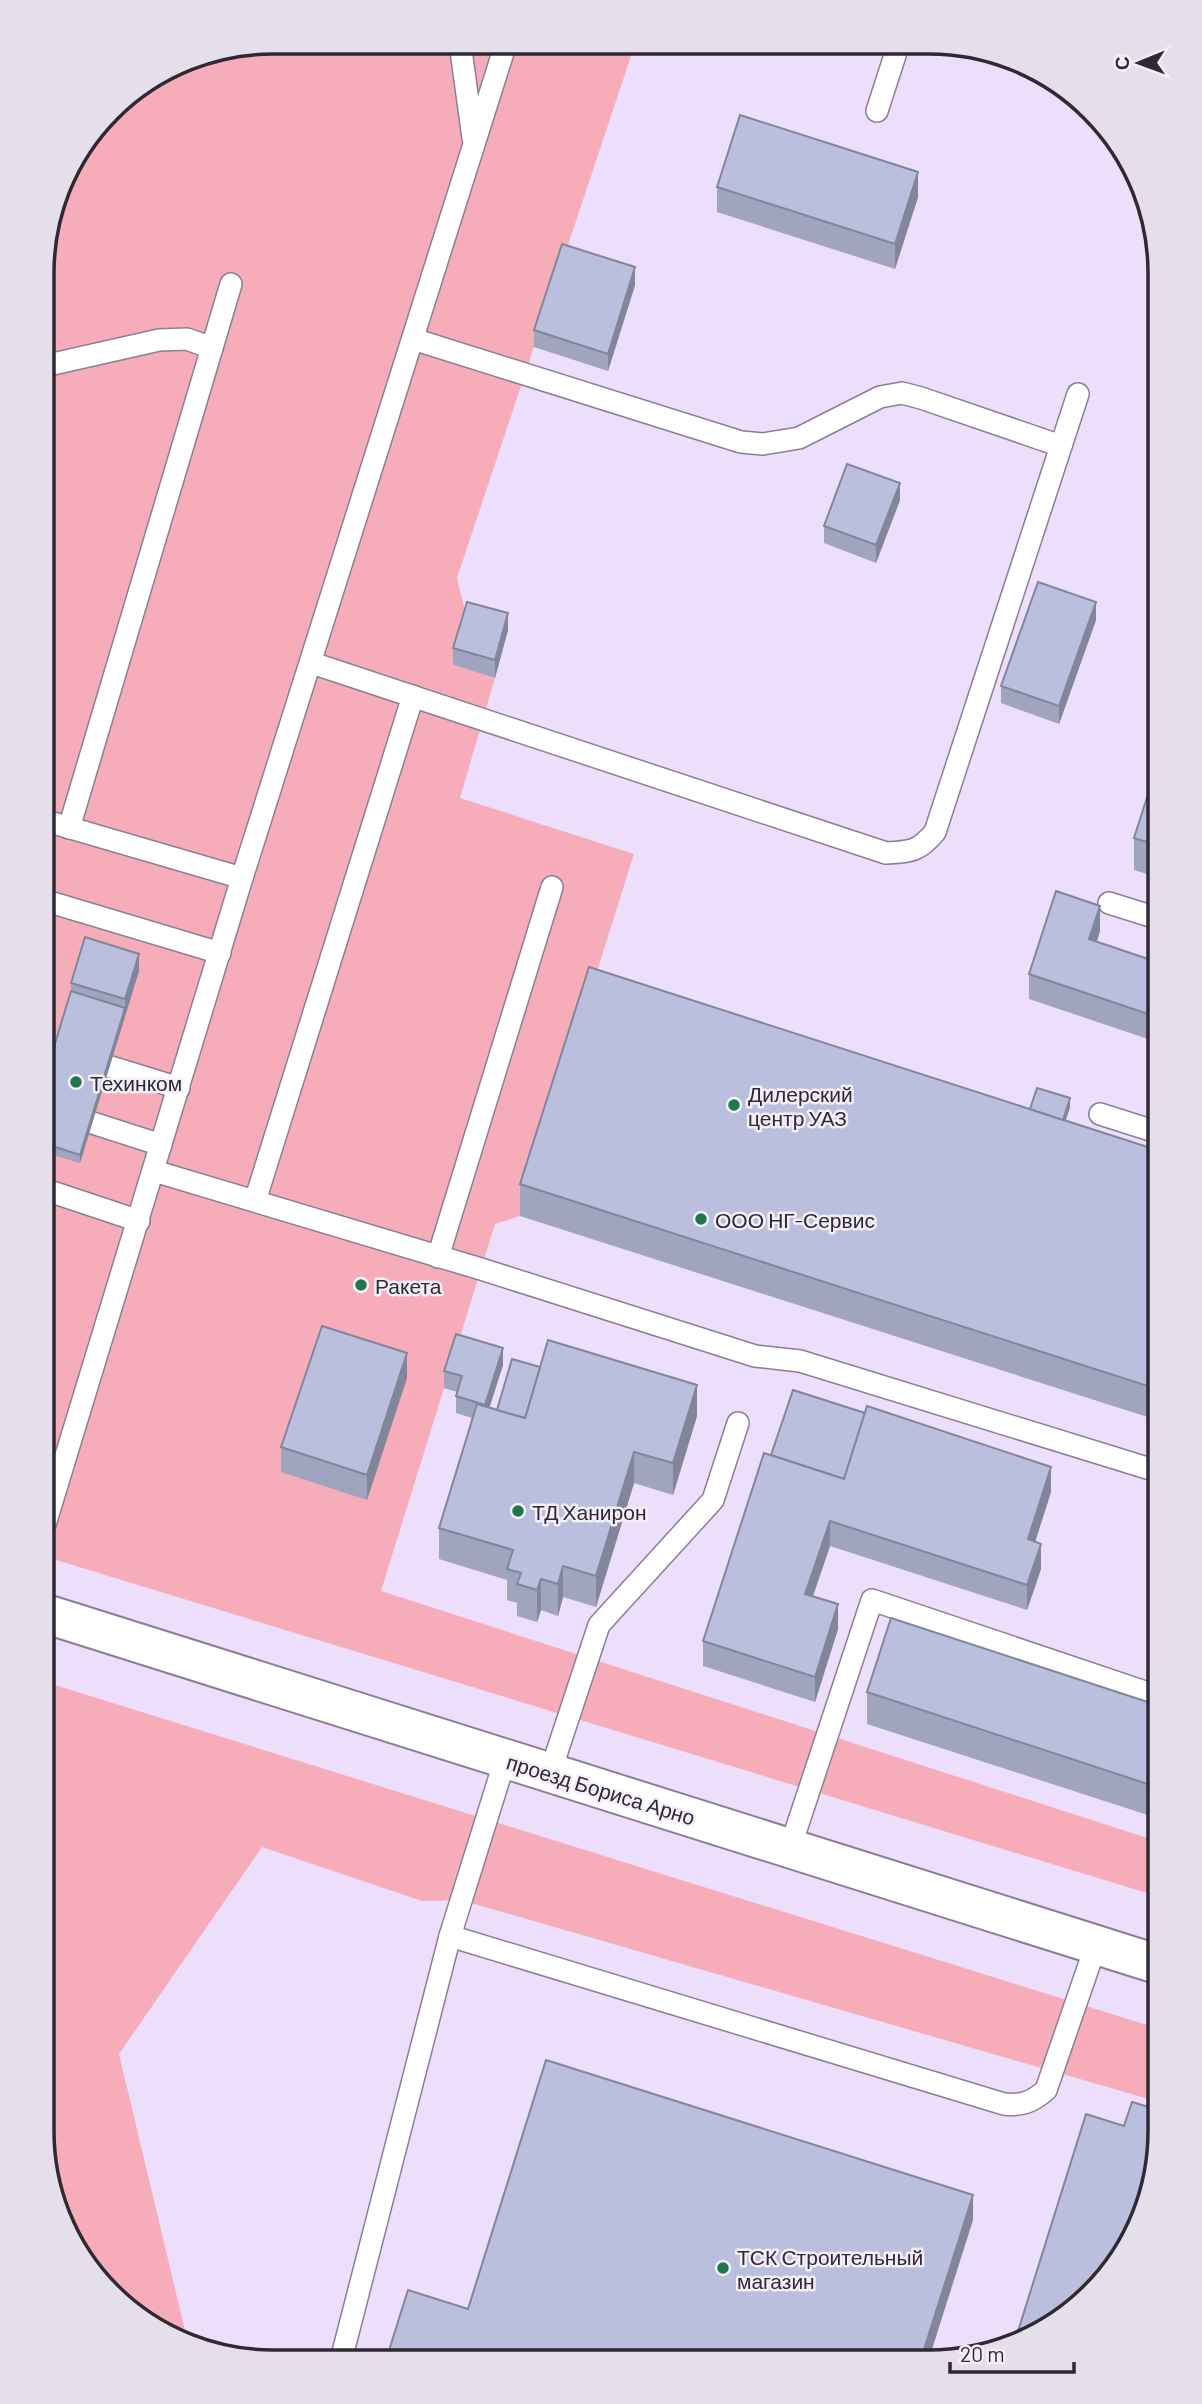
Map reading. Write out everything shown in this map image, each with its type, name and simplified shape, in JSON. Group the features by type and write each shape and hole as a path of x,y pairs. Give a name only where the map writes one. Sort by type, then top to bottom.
{"street":[{"name":"проезд Бориса Арно","path":"54,1617 1147,1961"}],"lane":[{"path":"877,111 895,54"},
{"path":"462,55 474,146"},
{"path":"54,1494 242,878 502,55"},
{"path":"69,828 231,284"},
{"path":"413,339 741,442 763,444 799,438 880,397 902,393 921,397 1061,446"},
{"path":"55,364 159,340 187,340 212,348"},
{"path":"312,663 886,853 909,852 924,845 935,831 1078,394"},
{"path":"255,1202 413,696"},
{"path":"55,824 242,878"},
{"path":"438,1257 552,887"},
{"path":"55,903 220,953"},
{"path":"1110,903 1148,915"},
{"path":"55,1050 179,1088"},
{"path":"55,1111 162,1145"},
{"path":"1100,1114 1148,1129"},
{"path":"154,1171 755,1356 800,1361 1147,1468"},
{"path":"55,1193 139,1221"},
{"path":"550,1773 599,1625 713,1500 738,1423"},
{"path":"790,1848 872,1600 1147,1693"},
{"path":"344,2350 450,1936 505,1759"},
{"path":"450,1936 1004,2104 1020,2106 1035,2100 1046,2090 1097,1945"}],"shaded area":[{"path":"632,54 457,578 467,619 453,665 495,678 460,798 634,854 520,1216 495,1224 381,1591 1147,1838 1147,1893 54,1559 55,259 58,230 71,189 91,151 118,118 151,91 176,77 230,58 259,55"},
{"path":"54,1685 1147,2025 1147,2099 461,1900 422,1901 262,1847 119,2054 185,2331 151,2313 129,2295 91,2253 77,2228 58,2174 54,2131"}],"building":[{"path":"740,115 918,172 895,244 717,187"},
{"path":"562,244 635,267 608,354 534,330"},
{"path":"847,464 900,483 876,545 824,526"},
{"path":"1038,582 1096,602 1059,706 1001,686"},
{"path":"467,602 508,613 495,660 453,648"},
{"path":"1148,795 1148,842 1134,838"},
{"path":"1056,891 1100,906 1089,939 1148,959 1148,1014 1029,974"},
{"path":"85,937 139,954 125,999 71,983"},
{"path":"589,967 1148,1147 1147,1386 520,1184"},
{"path":"71,991 125,1008 80,1155 55,1147 55,1045"},
{"path":"1037,1088 1070,1098 1063,1120 1030,1109"},
{"path":"322,1326 407,1353 367,1475 281,1447"},
{"path":"456,1334 503,1348 485,1405 456,1396 462,1376 444,1371"},
{"path":"548,1340 697,1385 673,1463 634,1452 596,1576 563,1566 558,1584 541,1579 537,1590 517,1584 521,1573 507,1569 513,1550 439,1528 477,1404 525,1418"},
{"path":"512,1359 540,1367 525,1418 497,1410"},
{"path":"793,1390 865,1413 844,1479 771,1455"},
{"path":"867,1406 1051,1467 1028,1539 1041,1544 1027,1585 830,1521 805,1594 838,1604 815,1677 703,1641 764,1453 844,1479"},
{"path":"891,1618 1147,1702 1147,1784 867,1692"},
{"name":"ТСК Строительный магазин","path":"546,2060 973,2195 924,2350 389,2350 408,2290 468,2309"},
{"path":"1132,2102 1147,2106 1144,2174 1131,2215 1103,2264 1093,2275 1051,2313 1018,2330 1086,2114 1124,2126"}],"place":[{"name":"Техинком","path":"76,1082"},
{"name":"Дилерский центр УАЗ","path":"734,1105"},
{"name":"ООО НГ-Сервис","path":"701,1219"},
{"name":"Ракета","path":"361,1285"},
{"name":"ТД Ханирон","path":"518,1511"},
{"name":"ТСК Строительный магазин","path":"723,2268"}]}
